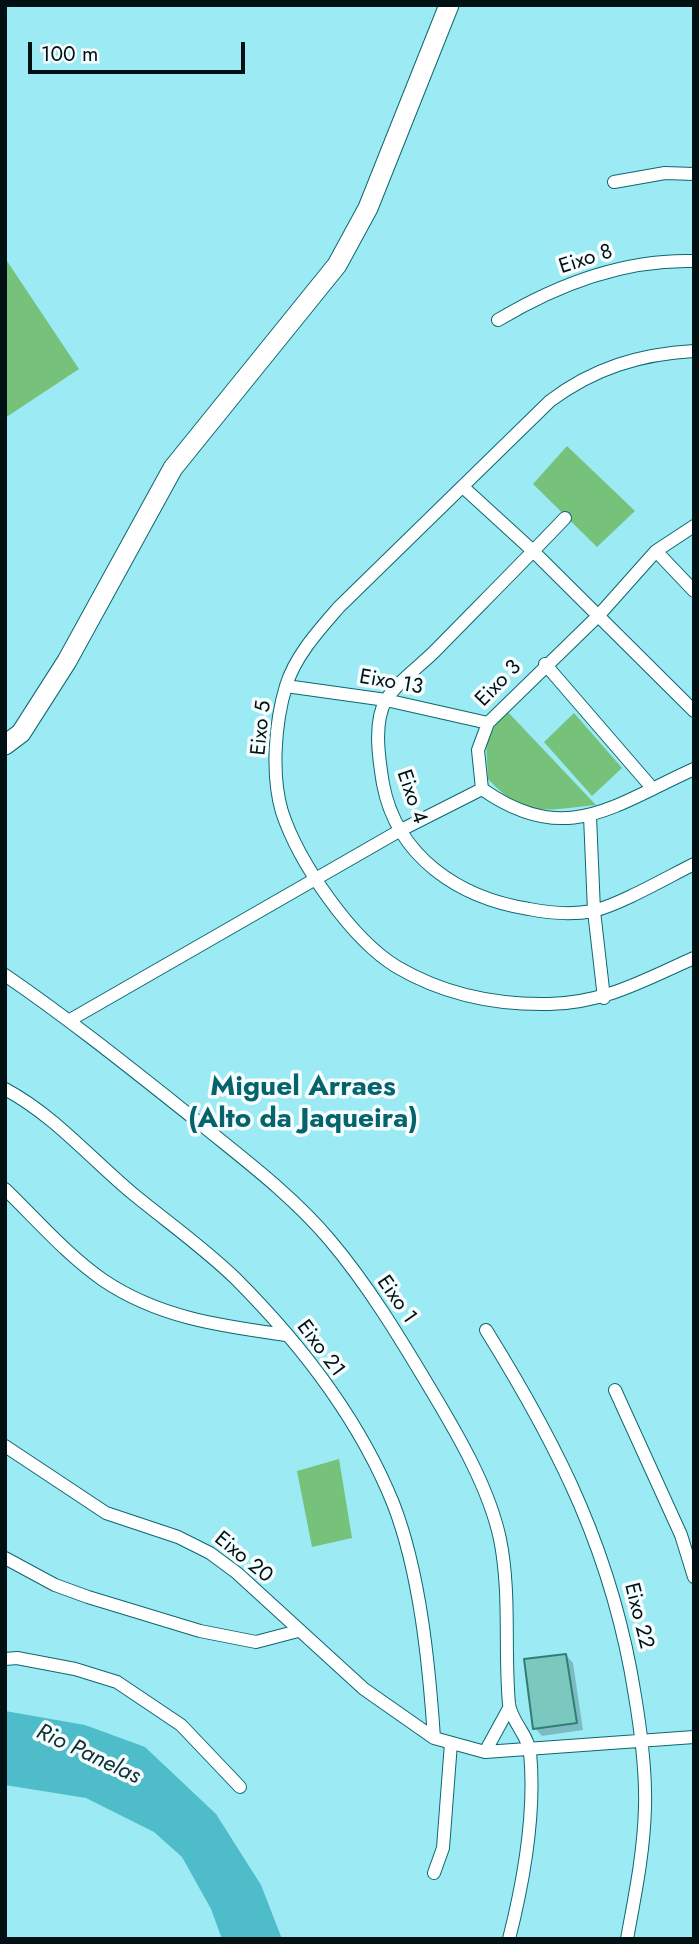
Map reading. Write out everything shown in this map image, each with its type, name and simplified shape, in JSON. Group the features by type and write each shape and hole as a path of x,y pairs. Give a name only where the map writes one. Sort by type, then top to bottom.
{"street":[{"path":"5,745 21,733 67,662 173,468 337,265 368,208 449,5"},
{"path":"614,182 665,173 694,174"},
{"name":"Eixo 8","path":"498,320 577,280 647,263 694,261"},
{"name":"Eixo 5","path":"694,351 643,355 575,383 550,401 339,607 317,632 286,686 277,753 282,811 317,878 351,925 375,950 394,965 436,987 464,995 516,1003 548,1004 604,998 694,958"},
{"path":"463,487 533,551 694,711"},
{"path":"386,700 565,518"},
{"name":"Eixo 3","path":"482,789 478,750 488,723 545,664 599,615 656,551 694,526"},
{"path":"656,551 694,591"},
{"path":"545,664 653,789"},
{"name":"Eixo 13","path":"286,686 386,700 488,723"},
{"name":"Eixo 4","path":"386,700 380,724 380,766 399,831 434,870 468,893 487,901 544,912 594,911 694,864"},
{"path":"70,1020 399,831 482,789 516,810 535,817 590,816 694,769"},
{"path":"590,816 594,911 604,998"},
{"name":"Eixo 1","path":"5,975 70,1020 230,1148 306,1215 329,1239 393,1327 447,1417 485,1496 499,1538 505,1573 509,1707"},
{"name":"Eixo 21","path":"5,1089 47,1114 129,1191 233,1276 286,1335 349,1419 393,1504 417,1601 434,1738"},
{"path":"5,1189 67,1251 127,1294 177,1316 286,1335"},
{"name":"Eixo 22","path":"486,1330 532,1404 595,1536 624,1639 641,1739 645,1817 638,1882 627,1939"},
{"path":"615,1390 681,1535 694,1577"},
{"name":"Eixo 20","path":"5,1446 106,1513 178,1537 210,1553 237,1573 364,1689 434,1738"},
{"path":"5,1558 66,1589 200,1631 256,1642 298,1631"},
{"path":"5,1659 17,1658 75,1669 117,1682 181,1725 240,1787"},
{"path":"509,1707 530,1749 530,1796 522,1886 509,1939"},
{"path":"485,1752 509,1707"},
{"path":"434,1738 485,1752 694,1737"},
{"path":"434,1873 443,1848 451,1743"}],"green space":[{"path":"5,258 79,369 5,418"},
{"path":"567,446 635,511 597,547 533,484"},
{"path":"505,709 596,805 537,809 513,801 488,779 486,741"},
{"path":"574,713 622,768 592,796 544,742"},
{"path":"339,1459 352,1538 312,1547 297,1471"}],"water":[{"name":"Rio Panelas","path":"5,1711 85,1725 145,1747 216,1814 261,1885 282,1939 222,1939 211,1909 182,1857 154,1832 86,1798 5,1785"}],"building":[{"path":"566,1654 577,1723 533,1729 524,1659"}],"district":[{"name":"Miguel Arraes (Alto da Jaqueira)","path":"303,1104"}]}
